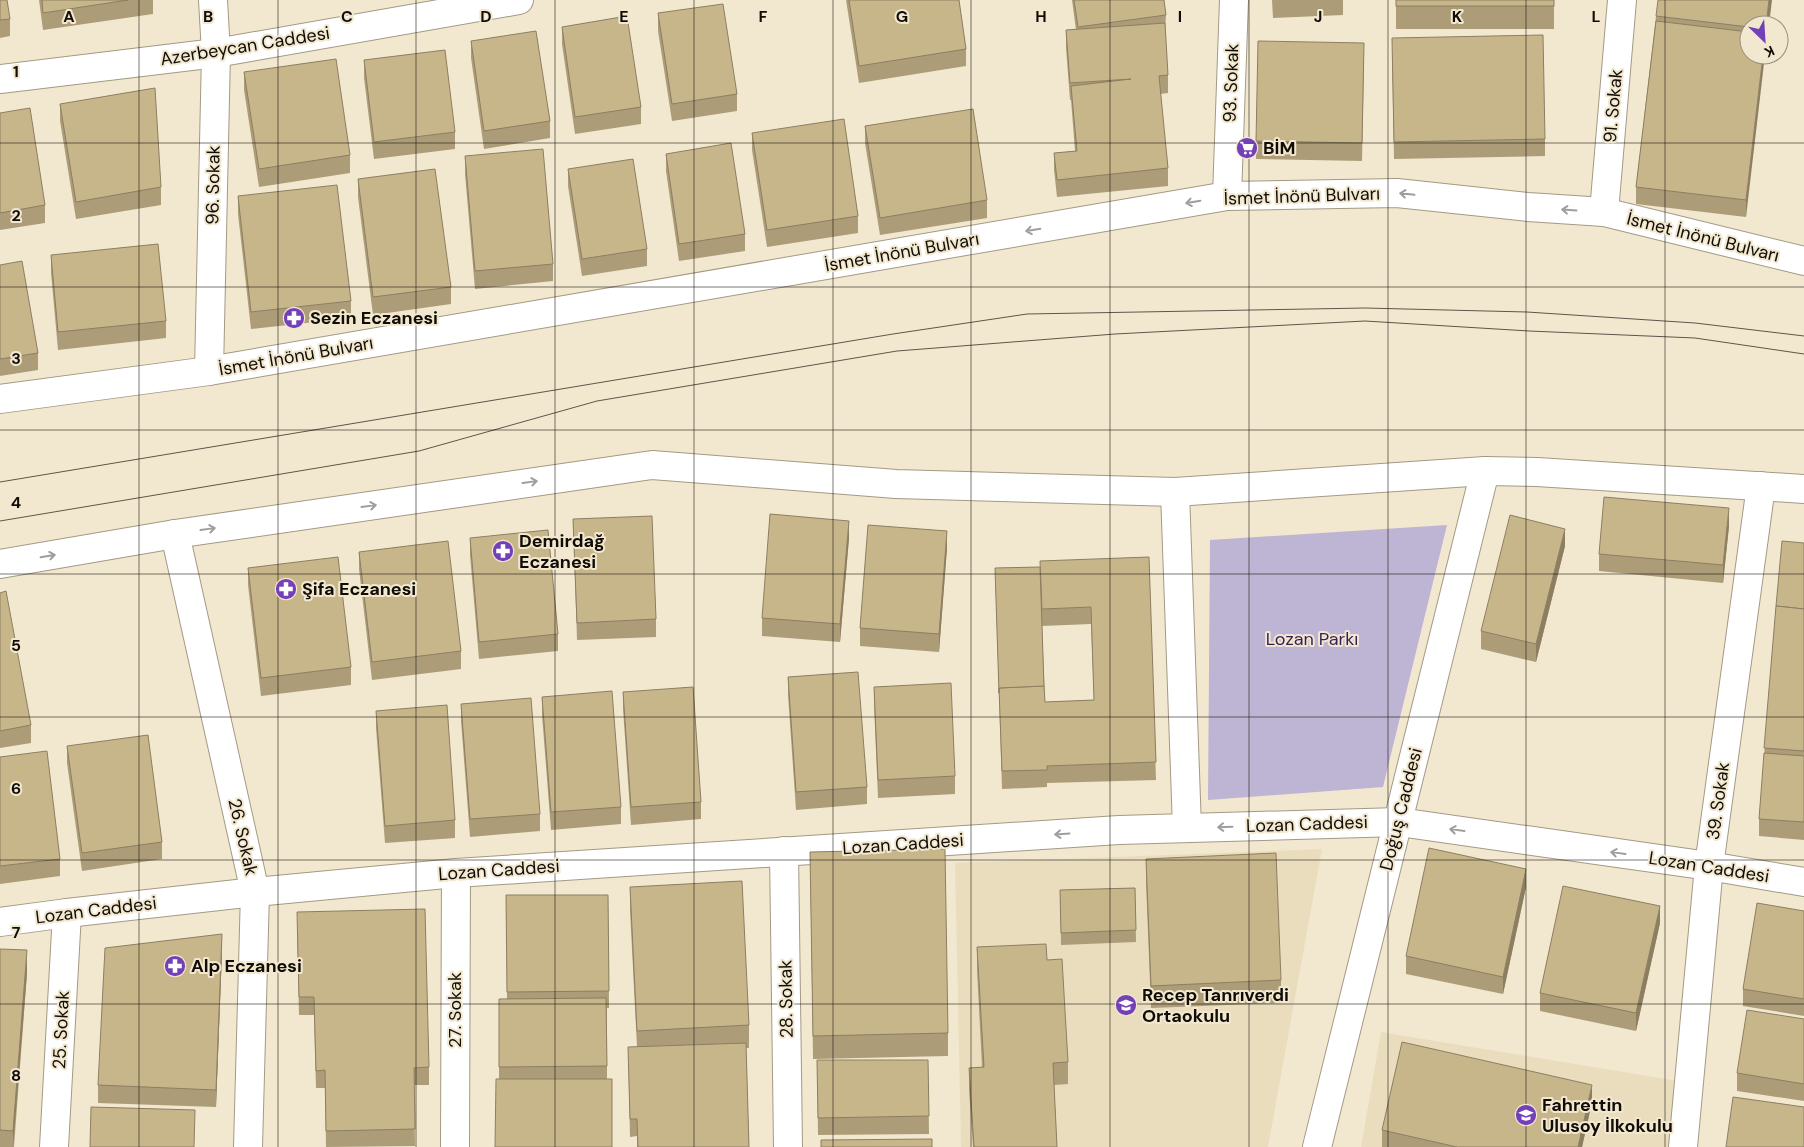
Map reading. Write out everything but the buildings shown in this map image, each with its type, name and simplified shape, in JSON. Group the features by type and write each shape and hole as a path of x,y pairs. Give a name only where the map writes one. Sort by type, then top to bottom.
{"main road":[{"name":"96. Sokak","path":"209,371 216,53 213,0"},
{"name":"Azerbeycan Caddesi","path":"0,78 216,53 519,0"},
{"name":"93. Sokak","path":"1227,196 1234,0"},
{"name":"91. Sokak","path":"1604,212 1622,0"},
{"name":"İsmet İnönü Bulvarı","path":"0,399 209,371 1227,196 1397,193 1528,207 1604,212 1804,261"},
{"path":"0,564 176,534 652,465 896,484 1175,492 1485,471 1537,472 1804,489"},
{"name":"Doğuş Caddesi","path":"1316,1147 1485,471"},
{"name":"39. Sokak","path":"1683,1147 1710,866 1761,486"},
{"path":"1175,492 1188,828"},
{"name":"26. Sokak","path":"176,534 255,892 248,1147"},
{"name":"Lozan Caddesi","path":"0,922 255,892 456,873 1119,830 1398,822 1710,866 1804,882"},
{"name":"28. Sokak","path":"784,851 788,1147"},
{"name":"27. Sokak","path":"455,1147 456,873"},
{"name":"25. Sokak","path":"54,1147 67,913"}],"shaded area":[{"name":"Recep Tanrıverdi Ortaokulu","path":"1322,849 1268,1147 961,1147 955,863"},
{"name":"Fahrettin Ulusoy İlkokulu","path":"1381,1032 1690,1083 1679,1147 1361,1147"}],"green space":[{"name":"Lozan Parkı","path":"1447,525 1383,787 1208,800 1210,540"}],"tram line":[{"path":"0,482 893,334 1027,314 1365,308 1527,312 1695,323 1804,336"},
{"path":"0,521 419,451 597,401 897,351 1115,334 1365,321 1529,331 1695,338 1804,354"}],"place":[{"name":"BİM","path":"1247,148"},
{"name":"Sezin Eczanesi","path":"294,318"},
{"name":"Demirdağ Eczanesi","path":"503,551"},
{"name":"Şifa Eczanesi","path":"286,589"},
{"name":"Alp Eczanesi","path":"175,966"},
{"name":"Recep Tanrıverdi Ortaokulu","path":"1126,1005"},
{"name":"Fahrettin Ulusoy İlkokulu","path":"1526,1115"}]}
